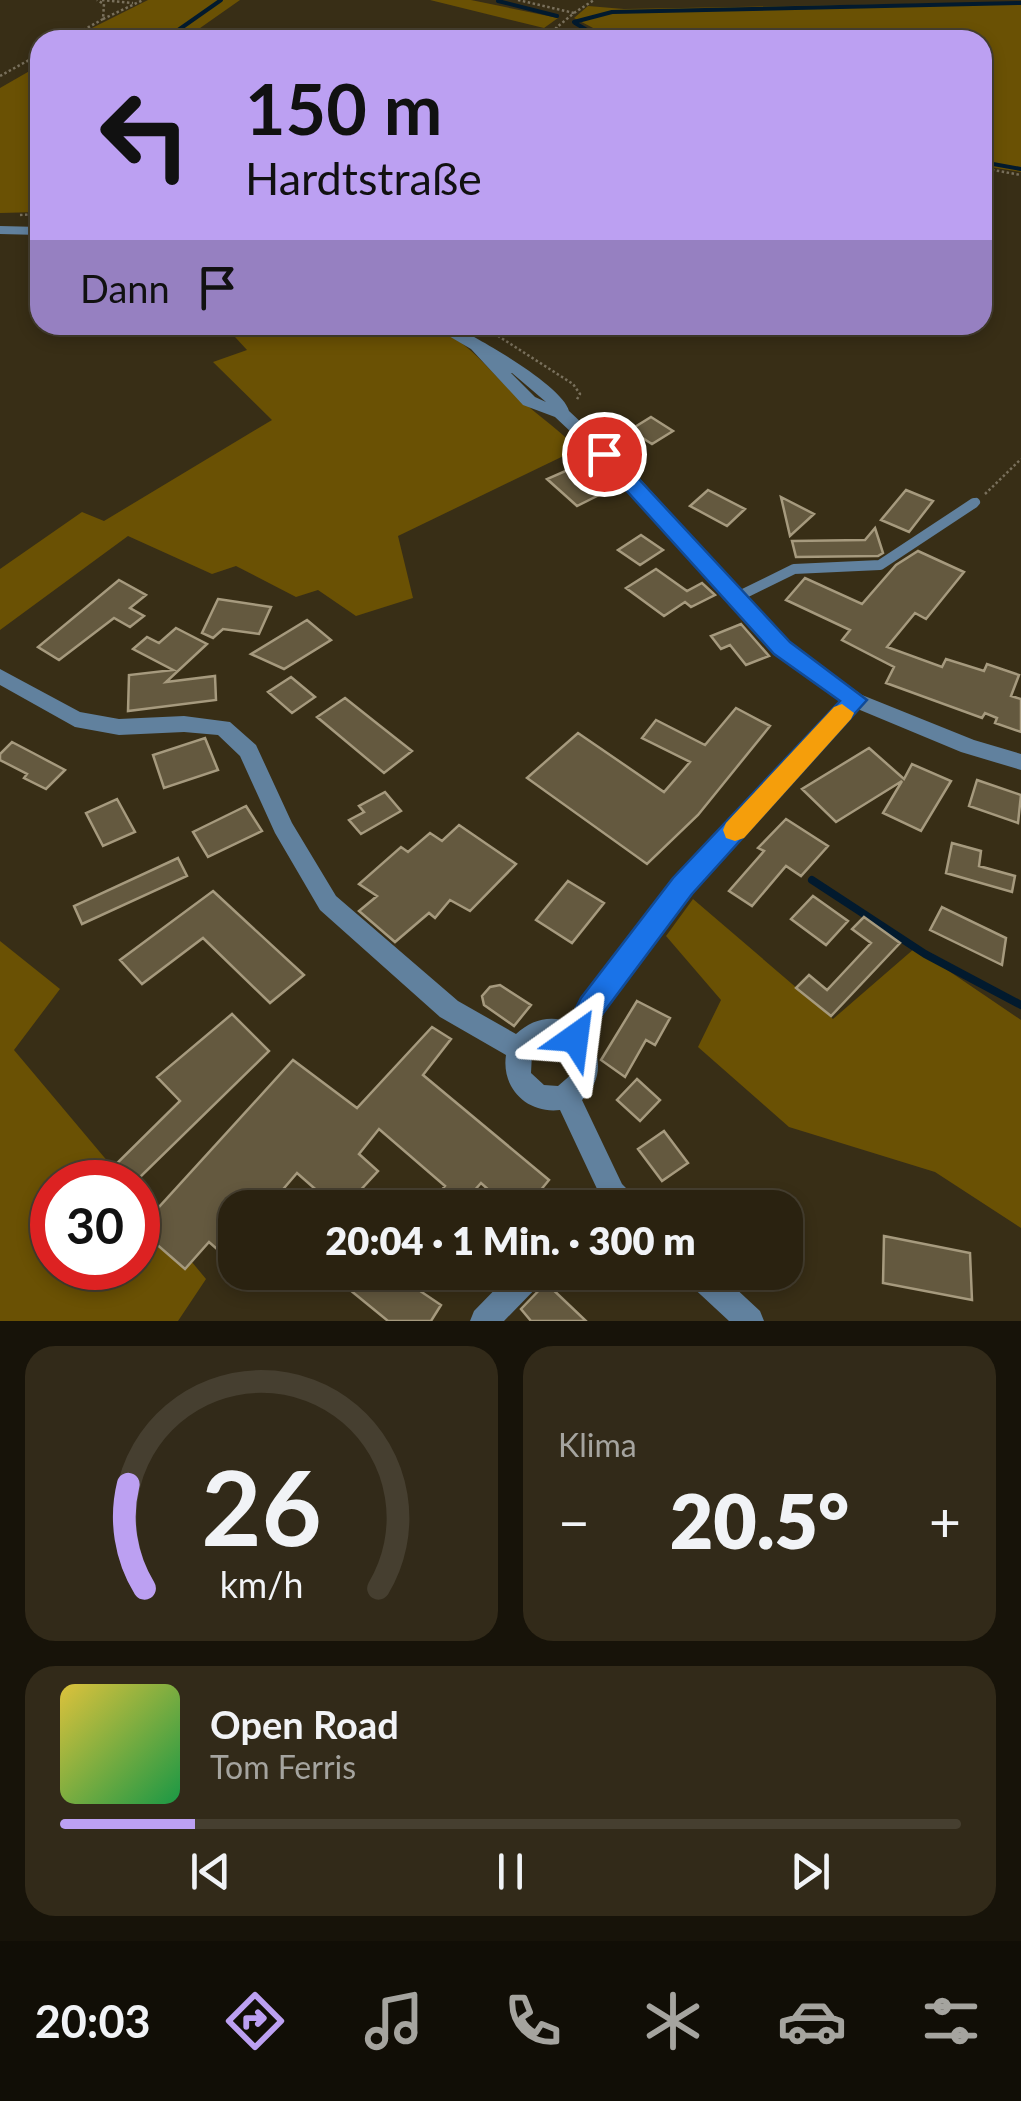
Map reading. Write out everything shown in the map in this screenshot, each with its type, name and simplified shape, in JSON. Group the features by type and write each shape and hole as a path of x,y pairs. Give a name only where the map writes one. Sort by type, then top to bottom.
{"street":[{"path":"0,230 30,231"},
{"path":"455,335 479,349 528,401 561,413 626,474 782,648 855,700 968,746 1021,762"},
{"path":"0,676 74,719 119,727 184,724 223,728 248,751 284,826 328,903 449,1010 518,1049"},
{"path":"575,1038 591,1007 683,886 855,700"},
{"path":"550,1030 575,1038 583,1046 588,1069 584,1080 566,1095 554,1097 530,1090 516,1071 518,1049 526,1039 550,1030"},
{"path":"566,1095 606,1190"},
{"path":"484,1321 514,1290"},
{"path":"716,1290 750,1321"}],"lane":[{"path":"737,597 794,569 880,565 976,502"}],"path":[{"path":"98,0 138,3"},
{"path":"98,0 104,4 103,19"},
{"path":"84,30 143,0"},
{"path":"518,0 574,13"},
{"path":"553,30 594,0"},
{"path":"556,28 560,30"},
{"path":"0,76 30,60"},
{"path":"992,170 1021,175"},
{"path":"16,215 30,214"},
{"path":"976,502 1021,459"}],"shaded area":[{"path":"148,0 240,0 197,30 90,29"},
{"path":"430,0 471,0 558,18 544,28"},
{"path":"1021,2 1021,172 992,167 992,30 597,30 574,18 588,6 624,9"},
{"path":"30,71 30,212 0,213 0,88"},
{"path":"233,335 448,335 578,449 398,536 413,598 356,616 318,590 296,597 236,566 212,574 128,536 0,630 0,569 82,512 104,521 272,420 213,362 247,350"},
{"path":"693,899 833,1019 915,948 1021,1020 1021,1228 935,1172 789,1127 698,1047 721,1000 666,936"},
{"path":"0,941 60,989 14,1050 106,1160 30,1160 30,1290 160,1290 160,1224 206,1279 178,1321 0,1321"}],"building":[{"path":"651,417 673,431 652,444 630,430"},
{"path":"570,469 599,495 577,506 547,479"},
{"path":"708,490 745,509 727,526 690,506"},
{"path":"906,490 933,501 909,532 881,520"},
{"path":"781,497 814,514 790,536"},
{"path":"875,528 883,553 878,556 796,557 792,541 865,540"},
{"path":"641,535 663,550 640,565 618,550"},
{"path":"918,551 964,572 926,619 915,613 887,647 942,667 946,659 984,671 987,664 1019,675 1011,696 1021,699 1021,732 995,723 997,718 985,713 982,718 886,683 894,667 842,640 850,630 786,600 805,578 862,604 896,565"},
{"path":"656,569 687,591 702,583 715,595 691,607 685,602 664,616 626,588"},
{"path":"119,580 146,595 130,608 144,616 130,627 114,618 59,660 38,647"},
{"path":"218,599 271,607 259,634 223,629 213,638 202,633"},
{"path":"307,620 331,640 284,669 251,654"},
{"path":"741,624 769,656 746,665 730,645 721,649 711,636"},
{"path":"176,628 207,644 166,682 215,676 216,700 128,711 129,675 173,670 133,649 147,637 159,643"},
{"path":"291,677 315,697 292,713 268,692"},
{"path":"345,698 412,751 384,773 317,717"},
{"path":"736,708 770,726 698,815 647,864 527,778 578,733 664,792 690,762 642,738 656,720 705,745"},
{"path":"205,738 218,770 164,788 153,755"},
{"path":"12,742 65,770 46,789 24,778 27,774 0,760 0,754"},
{"path":"869,748 904,779 912,764 951,781 921,831 883,813 902,781 836,822 802,789"},
{"path":"977,780 1021,795 1018,823 969,806"},
{"path":"385,792 401,811 361,834 349,820 364,812 359,806"},
{"path":"117,799 135,832 103,846 86,813"},
{"path":"246,806 262,831 208,857 193,832"},
{"path":"786,819 828,846 801,876 786,866 752,906 729,891 764,851 758,848"},
{"path":"459,825 516,864 470,911 450,900 435,918 429,913 395,942 359,911 377,896 359,884 401,847 408,852 430,833 442,841"},
{"path":"952,843 981,851 979,866 1015,876 1012,892 946,873"},
{"path":"178,858 187,876 82,924 74,906"},
{"path":"568,881 604,903 572,943 536,920"},
{"path":"213,891 304,975 270,1003 203,938 142,984 120,960"},
{"path":"813,896 848,921 826,945 791,919"},
{"path":"942,907 1006,938 1002,965 930,930"},
{"path":"864,917 900,943 831,1016 796,988 809,975 827,990 871,943 852,929"},
{"path":"500,985 531,1005 514,1026 484,1005 482,996 490,987"},
{"path":"637,1001 670,1018 655,1045 646,1040 625,1077 601,1060"},
{"path":"232,1014 269,1051 158,1160 120,1160 180,1101 157,1077"},
{"path":"432,1027 451,1039 423,1075 549,1180 541,1190 489,1190 481,1183 475,1190 442,1190 445,1186 379,1129 359,1154 378,1171 361,1190 316,1190 297,1173 282,1190 218,1190 218,1250 209,1242 185,1269 160,1247 160,1206 293,1060 357,1108"},
{"path":"637,1079 660,1100 640,1121 617,1100"},
{"path":"664,1131 688,1163 662,1181 638,1149"},
{"path":"884,1236 970,1253 972,1300 883,1283"},
{"path":"350,1290 419,1290 441,1305 431,1321 388,1321"},
{"path":"539,1290 553,1290 586,1321 531,1321 521,1309"}],"waterway":[{"path":"178,30 221,0"},
{"path":"498,1 557,16"},
{"path":"574,22 612,12 1021,3"},
{"path":"575,23 587,30"},
{"path":"992,164 1021,169"},
{"path":"812,880 925,954 1021,1005"}],"slow traffic":[{"path":"735,830 842,713"}],"route":[{"path":"575,1038 591,1007 683,886 855,700 782,648 604,454"}]}
